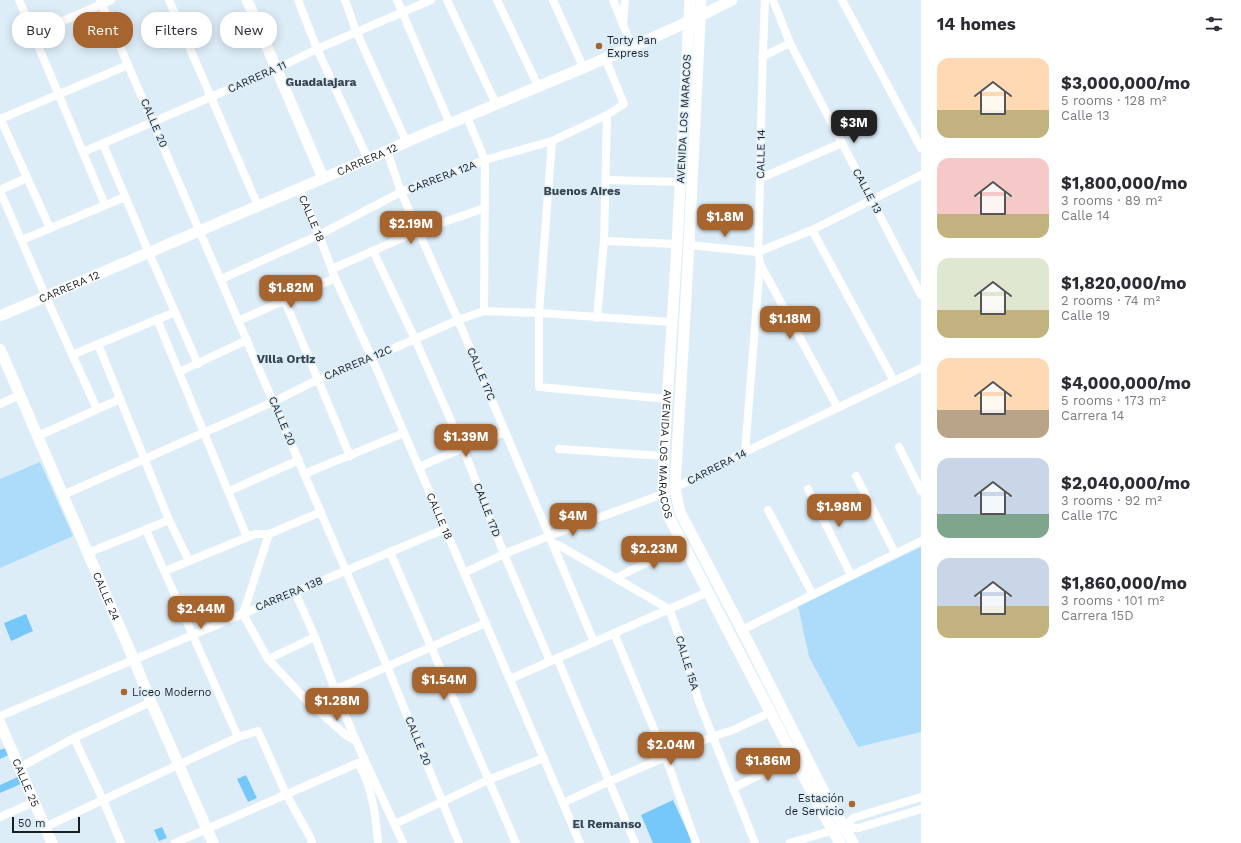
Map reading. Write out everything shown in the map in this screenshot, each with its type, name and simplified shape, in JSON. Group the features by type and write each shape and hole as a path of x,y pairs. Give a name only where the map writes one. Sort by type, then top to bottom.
{"street":[{"path":"19,0 24,12"},
{"path":"65,19 101,2 111,0"},
{"path":"169,0 258,206"},
{"path":"247,0 323,178"},
{"path":"298,0 317,48 368,159"},
{"path":"344,0 356,32 406,141"},
{"path":"397,0 450,124"},
{"name":"CARRERA 11","path":"83,152 276,69 317,48 431,0"},
{"path":"447,0 496,104"},
{"path":"497,0 538,86"},
{"path":"553,0 583,67"},
{"path":"612,0 632,46"},
{"path":"623,26 625,0"},
{"name":"AVENIDA LOS MARACOS","path":"690,0 677,244 671,322 663,494 669,516 683,544 794,758 840,843"},
{"name":"AVENIDA LOS MARACOS","path":"701,0 675,488 680,512 822,788 853,843"},
{"name":"CARRERA 12","path":"0,316 387,151 406,141 467,117 690,22 732,0"},
{"name":"CALLE 14","path":"745,452 760,263 758,252 761,178 762,57 765,0"},
{"name":"CALLE 13","path":"773,0 790,43 921,295"},
{"path":"842,0 921,148"},
{"name":"CALLE 20","path":"101,2 387,666 459,843"},
{"path":"762,57 790,43"},
{"path":"39,48 105,205"},
{"name":"CARRERA 12A","path":"221,279 319,235 401,192 485,160 552,141 606,115 624,104 605,58"},
{"path":"50,228 0,118 128,65"},
{"path":"597,318 604,241 606,115"},
{"path":"467,117 485,160 484,311"},
{"path":"552,141 539,313 539,387 667,399"},
{"path":"761,178 842,143"},
{"path":"103,144 148,253 198,364"},
{"name":"CALLE 17C","path":"387,151 401,192 458,320 594,642"},
{"path":"689,244 758,252 812,230 921,175"},
{"path":"27,178 0,190 97,409"},
{"path":"606,180 680,182"},
{"name":"CALLE 18","path":"299,188 332,269 372,358 580,843"},
{"path":"22,240 125,197"},
{"path":"332,269 418,231 485,208"},
{"path":"812,230 894,381"},
{"path":"604,241 677,244"},
{"name":"CALLE 17D","path":"373,251 415,339 463,448 504,554 610,781 636,843"},
{"path":"760,263 838,408"},
{"path":"238,321 336,278"},
{"path":"285,301 350,456"},
{"name":"CARRERA 12C","path":"63,495 274,402 317,380 372,358 458,320 484,311 539,313 671,322"},
{"path":"72,355 175,312"},
{"path":"157,319 247,537"},
{"path":"179,372 247,340"},
{"path":"98,344 169,520 189,561"},
{"name":"CALLE 24","path":"0,349 213,843"},
{"name":"CARRERA 14","path":"464,573 504,554 551,539 663,494 745,452 921,368"},
{"path":"0,404 20,395"},
{"path":"38,436 120,399"},
{"path":"419,467 505,432"},
{"path":"304,474 404,433"},
{"path":"899,447 921,491"},
{"path":"559,449 664,456"},
{"path":"229,491 299,460"},
{"path":"856,476 895,554"},
{"path":"808,489 851,575"},
{"path":"768,510 813,595"},
{"path":"164,571 247,537 255,534 269,534 321,512"},
{"path":"88,553 169,520"},
{"name":"CARRERA 13B","path":"0,716 445,529"},
{"path":"146,530 238,737"},
{"path":"269,534 243,614 268,659 307,701 347,736 356,741"},
{"path":"551,539 669,609"},
{"path":"742,630 921,541"},
{"path":"616,578 683,544"},
{"path":"390,552 516,843"},
{"path":"295,592 315,637 356,741 403,843"},
{"path":"510,679 708,592"},
{"name":"CALLE 15A","path":"669,609 681,641 700,702 754,843"},
{"path":"307,701 486,623"},
{"path":"614,632 666,758 696,843"},
{"path":"268,659 315,637"},
{"path":"19,768 74,738 151,702"},
{"path":"563,803 714,736 733,730 770,712"},
{"name":"CALLE 25","path":"0,723 52,843"},
{"path":"45,827 238,737 258,731 286,794 312,843"},
{"path":"74,738 121,843"},
{"path":"361,750 358,763 363,772 371,797 378,843"},
{"path":"395,824 488,780 544,758"},
{"path":"733,788 794,758"},
{"path":"175,843 358,763"},
{"path":"844,827 853,818 921,797"},
{"path":"0,818 34,802"},
{"path":"790,843 844,827 859,828 921,809"}],"shaded area":[{"path":"40,462 73,536 0,568 0,479"},
{"path":"921,547 921,732 858,747 809,657 798,606"}],"building":[{"path":"26,614 33,631 11,641 4,623"},
{"path":"8,747 11,754 0,759 0,750"},
{"path":"246,775 257,798 248,802 237,779"},
{"path":"20,776 23,783 0,793 0,785"},
{"path":"673,800 692,842 653,843 641,815"},
{"path":"162,827 167,838 159,841 154,830"}],"place":[{"name":"Torty Pan Express","path":"599,46"},
{"name":"Liceo Moderno","path":"124,692"},
{"name":"Estación de Servicio","path":"852,804"}],"district":[{"name":"Guadalajara","path":"321,82"},
{"name":"Buenos Aires","path":"582,191"},
{"name":"Villa Ortiz","path":"286,359"},
{"name":"El Remanso","path":"607,824"}]}
